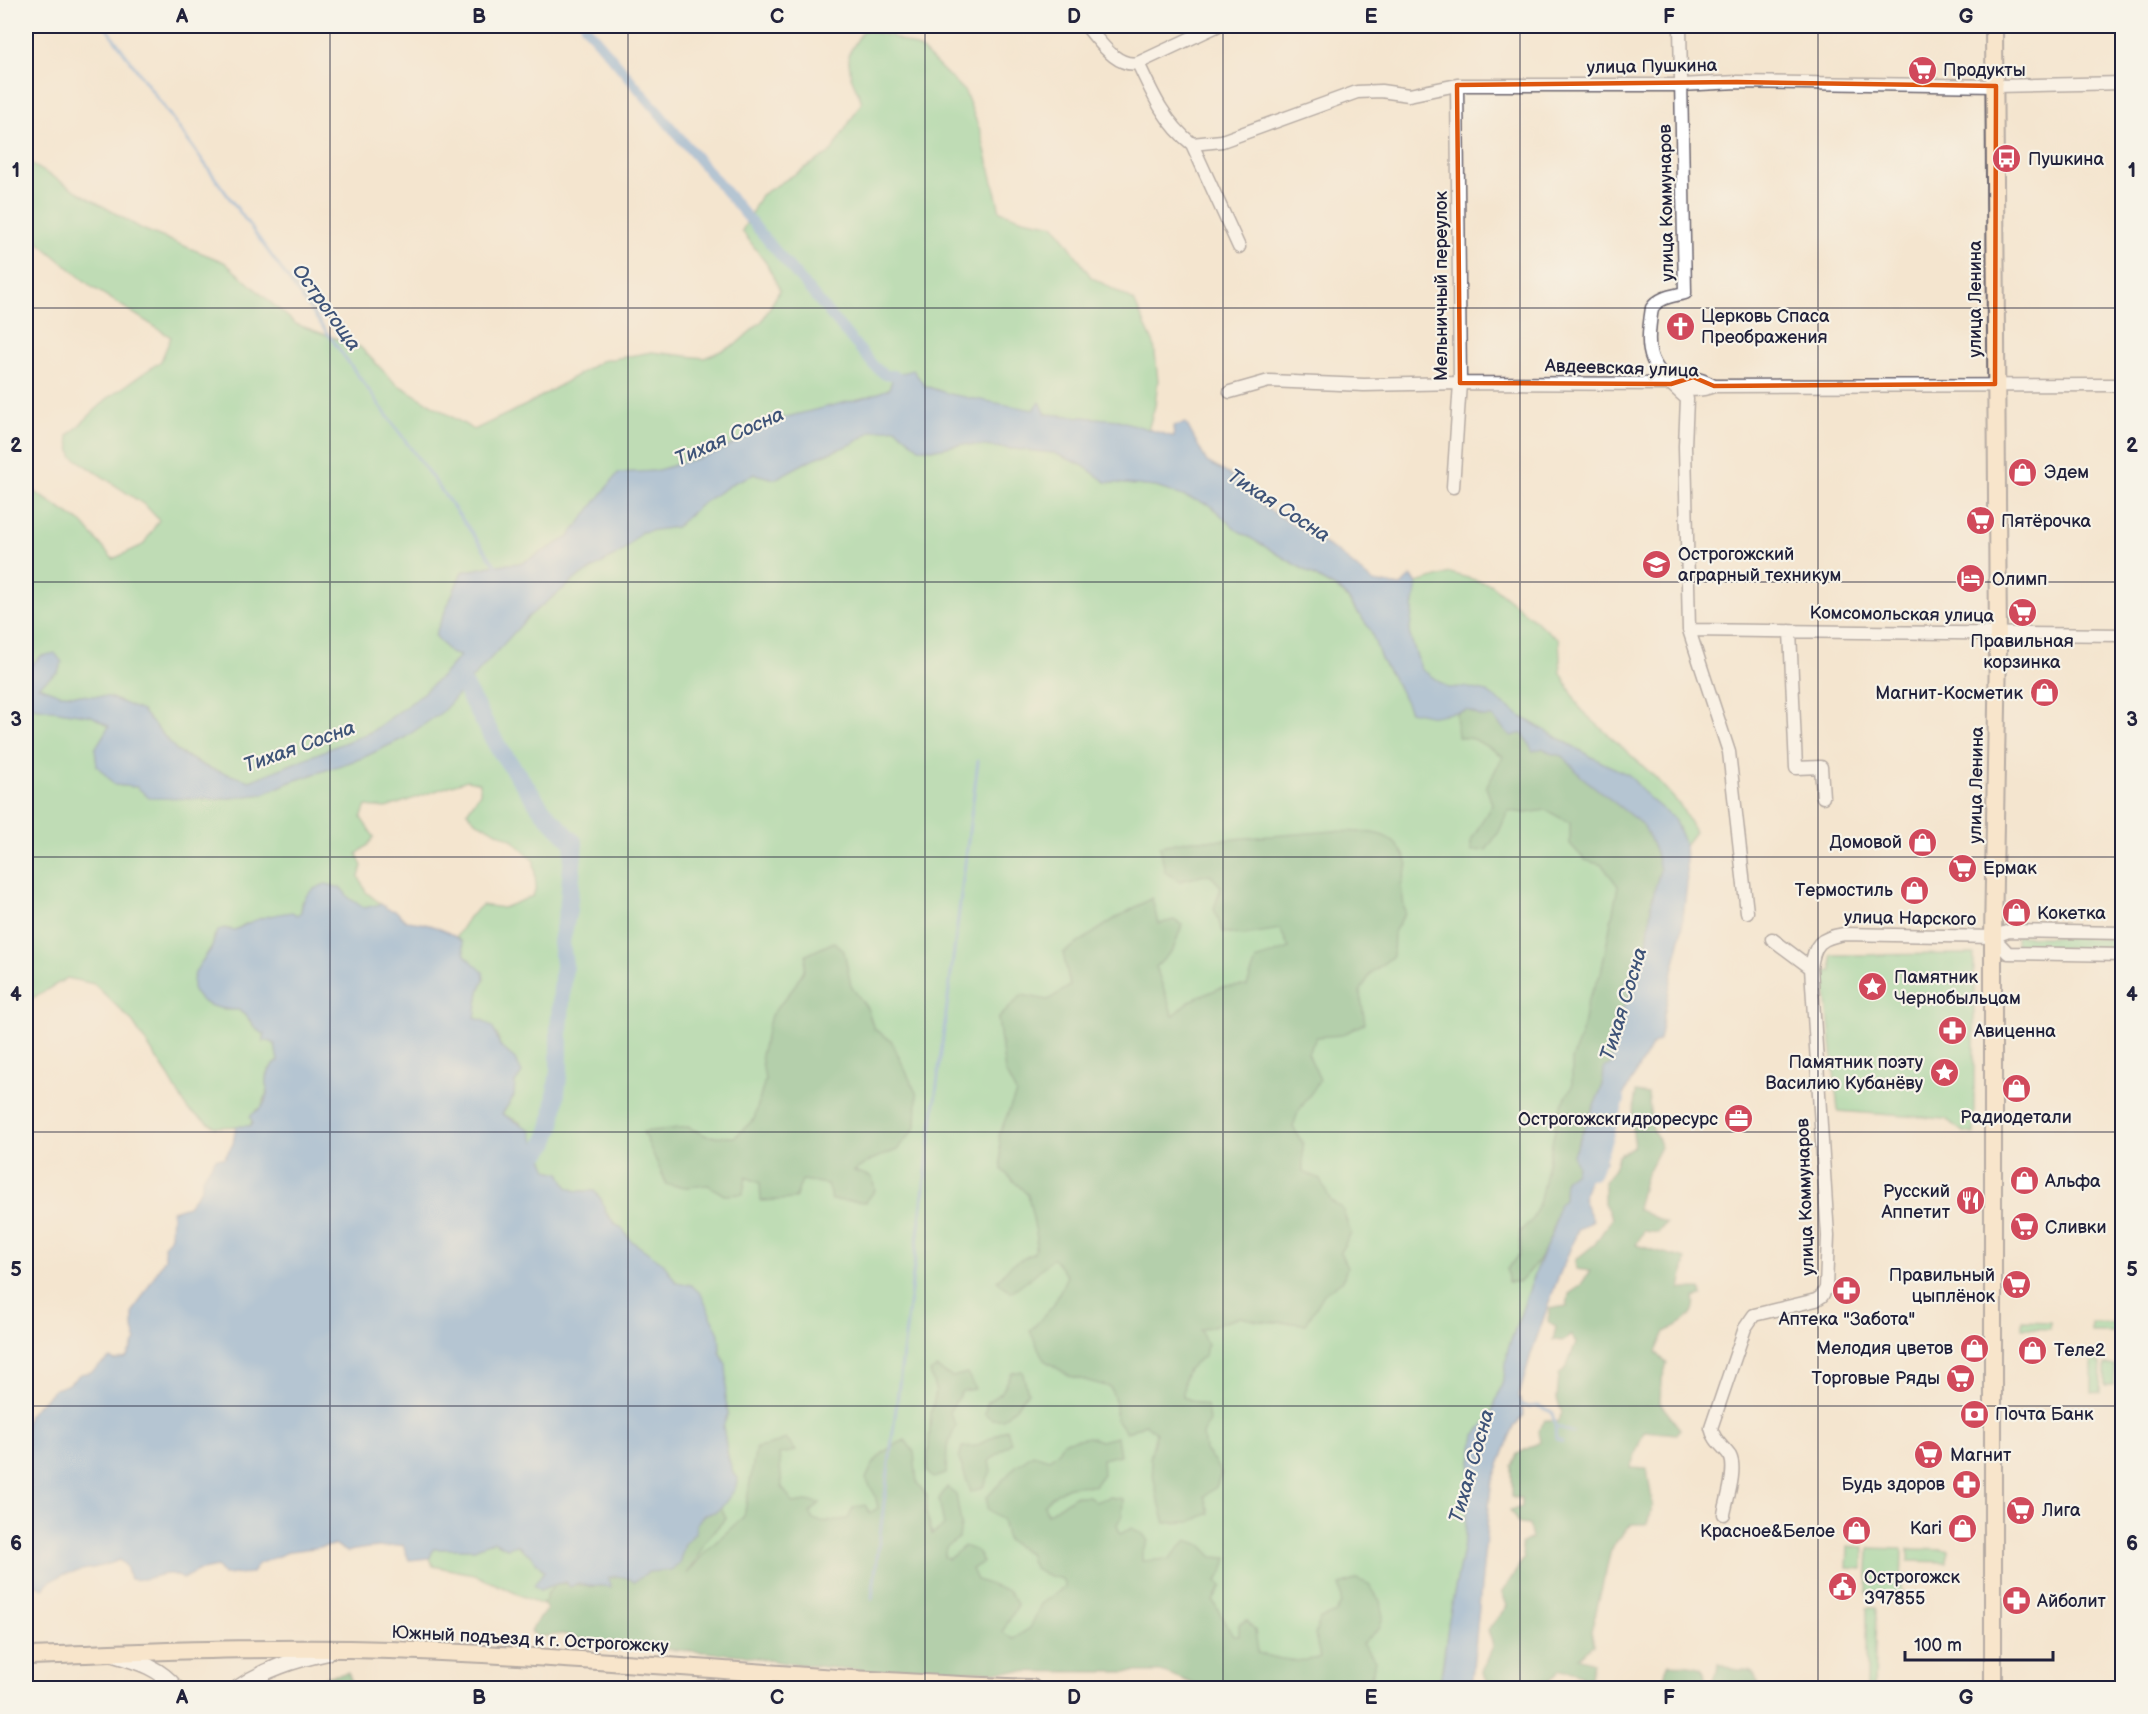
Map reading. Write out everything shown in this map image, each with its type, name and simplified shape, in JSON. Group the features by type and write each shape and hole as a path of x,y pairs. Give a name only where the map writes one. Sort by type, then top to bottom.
{"main road":[{"name":"улица Ленина","path":"1993,1689 1993,937 1997,634 1994,26"},
{"name":"Южный подъезд к г. Острогожску","path":"26,1656 345,1649 529,1657 1032,1689"}],"street":[{"path":"1086,26 1115,58 1130,65 1217,26"},
{"name":"улица Коммунаров","path":"1680,26 1685,293 1656,302 1652,308 1649,352 1653,364 1687,399 1684,446 1689,630 1729,752 1747,912"},
{"path":"1138,63 1158,106 1181,135 1192,144 1239,247"},
{"name":"улица Пушкина","path":"1192,144 1222,141 1357,92 1381,91 1409,95 1457,85 1681,85 1737,82 1996,86 2122,83"},
{"name":"Мельничный переулок","path":"1453,487 1460,383 1457,85"},
{"name":"Авдеевская улица","path":"1230,392 1269,381 1364,385 1671,384 1693,391 1714,386 2122,385"},
{"name":"Комсомольская улица","path":"1689,630 2122,635"},
{"name":"Комсомольская улица","path":"1790,631 1796,768 1821,767 1822,797"},
{"name":"улица Нарского","path":"1811,968 1812,954 1821,942 1844,934 1993,937 2009,931 2122,933"},
{"name":"улица Нарского","path":"1993,937 2008,953 2122,955"},
{"path":"1772,939 1811,968"},
{"name":"улица Коммунаров","path":"1724,1514 1733,1470 1731,1458 1713,1436 1711,1428 1745,1328 1754,1315 1816,1300 1822,1296 1826,1288 1828,1236 1811,968"},
{"path":"238,1689 257,1676 288,1662 345,1649"},
{"path":"109,1653 160,1672 176,1689"}],"highlighted area":[{"path":"1737,82 1996,86 1995,384 1714,386 1693,377 1671,384 1460,383 1457,85"}],"green space":[{"path":"863,30 891,36 921,49 965,92 981,133 1000,211 1023,219 1055,225 1091,277 1134,301 1154,344 1158,381 1155,406 1148,430 1118,420 1045,414 949,394 894,375 889,389 867,397 775,420 719,452 655,471 619,473 568,538 522,563 496,565 462,572 435,635 460,655 443,675 415,700 371,732 250,781 208,768 178,752 142,711 109,697 60,694 38,686 41,656 26,671 26,486 82,523 113,559 143,545 159,520 146,506 72,456 68,436 108,398 161,361 171,337 92,287 26,232 26,161 142,229 224,262 296,324 360,347 395,383 474,430 530,403 601,361 652,352 704,358 735,345 762,321 780,290 766,263 742,231 761,195 831,152 862,102 851,77 848,55"},
{"path":"897,428 919,448 935,449 963,444 1054,453 1082,465 1106,482 1156,487 1210,505 1237,530 1343,593 1370,629 1382,661 1410,711 1467,710 1644,826 1553,1232 1540,1260 1508,1349 1504,1378 1490,1418 1475,1435 1465,1539 1449,1619 1439,1688 1363,1688 1365,1685 1201,1660 1017,1656 627,1628 540,1604 473,1574 433,1566 430,1558 433,1549 474,1549 494,1541 507,1548 517,1545 530,1555 544,1571 540,1579 540,1590 716,1511 724,1504 733,1473 723,1426 728,1413 725,1397 726,1365 720,1352 719,1334 691,1285 676,1282 663,1263 630,1240 622,1228 616,1225 606,1213 601,1199 594,1191 577,1191 568,1188 560,1173 547,1170 544,1159 520,1122 502,1114 514,1096 515,1059 500,1046 498,1036 484,1021 475,1018 479,991 484,979 465,955 462,942 456,937 469,917 482,905 503,908 533,896 536,887 534,861 511,839 475,821 467,812 480,793 480,783 467,780 386,808 366,806 361,818 374,837 357,854 362,866 359,877 366,892 381,904 364,908 350,899 341,888 302,901 301,912 297,915 245,924 235,930 224,928 214,936 213,944 195,973 223,1010 239,1010 256,1029 265,1034 263,1042 266,1039 275,1044 278,1061 268,1073 265,1098 261,1108 256,1110 250,1126 215,1127 188,1110 131,1020 94,984 67,978 26,1002 26,706 92,716 109,726 96,751 96,757 101,769 115,785 191,797 221,799 263,794 290,782 362,758 404,738 463,687 529,616 578,577 623,551 641,532 676,527 701,504 735,482 755,474 775,479 810,460 852,444 872,431"},
{"path":"1450,573 1490,584 1559,640 1561,673 1581,710 1655,777 1680,805 1695,832 1685,845 1674,819 1649,798 1629,775 1599,761 1523,718 1487,692 1464,687 1448,688 1421,669 1409,633 1417,583"},
{"path":"1467,710 1482,717 1492,717 1523,733 1550,753 1563,756 1582,777 1644,826 1656,852 1660,870 1652,900 1647,945 1640,969 1626,982 1630,998 1620,1011 1616,1031 1608,1049 1614,1063 1604,1068 1603,1085 1573,1154 1577,1166 1574,1173 1565,1180 1564,1200 1557,1212 1548,1242 1538,1260 1520,1282 1508,1282 1507,1269 1520,1253 1520,1231 1533,1219 1540,1200 1559,1110 1572,1086 1572,1060 1582,1032 1587,1003 1601,973 1618,886 1602,865 1585,860 1570,844 1570,823 1546,810 1526,813 1508,811 1499,832 1486,850 1471,851 1471,841 1492,804 1486,787 1503,756 1474,739 1458,737 1456,713"},
{"path":"1334,831 1379,834 1388,838 1402,852 1408,864 1401,886 1405,913 1394,932 1393,956 1371,973 1360,992 1365,1023 1342,1035 1317,1037 1308,1053 1320,1080 1298,1112 1293,1127 1303,1144 1303,1172 1320,1179 1331,1201 1342,1208 1351,1234 1340,1252 1347,1267 1343,1280 1324,1294 1306,1324 1258,1321 1240,1317 1200,1330 1207,1344 1205,1356 1189,1368 1184,1383 1183,1397 1207,1406 1209,1421 1203,1434 1205,1450 1221,1474 1216,1487 1204,1496 1209,1513 1190,1522 1165,1523 1150,1458 1156,1433 1145,1424 1126,1433 1116,1419 1116,1403 1110,1387 1070,1376 1044,1360 1030,1331 1053,1306 1067,1276 1053,1258 1011,1292 997,1281 1011,1265 1034,1253 1037,1238 1028,1195 1002,1170 999,1135 1016,1093 1005,1072 998,1019 1022,995 1048,1000 1070,986 1063,953 1116,918 1152,898 1158,924 1174,920 1182,925 1173,950 1156,967 1173,1016 1190,1001 1222,987 1247,986 1256,960 1289,948 1280,929 1244,935 1223,932 1214,909 1221,887 1210,874 1179,881 1165,872 1160,846 1191,840 1221,840"},
{"path":"2016,936 2122,939 2122,950 2016,947"},
{"path":"834,942 844,951 851,986 867,1008 874,1029 891,1040 917,1095 916,1127 897,1150 871,1160 854,1171 872,1177 875,1190 866,1202 832,1200 827,1184 802,1180 795,1199 761,1201 760,1183 746,1177 743,1194 724,1195 708,1185 688,1187 667,1185 643,1132 688,1127 707,1136 735,1137 754,1119 765,1080 761,1055 771,1015 792,990 804,970 806,955"},
{"path":"1974,954 1974,1134 1963,1132 1946,1119 1838,1111 1824,972 1832,971 1831,955"},
{"path":"1636,1092 1648,1094 1652,1127 1661,1147 1644,1180 1637,1209 1666,1223 1658,1233 1644,1231 1636,1245 1686,1259 1680,1289 1701,1289 1702,1296 1694,1298 1693,1310 1686,1320 1665,1332 1656,1352 1667,1364 1661,1382 1660,1403 1680,1429 1676,1434 1644,1431 1630,1468 1647,1469 1653,1506 1647,1524 1632,1524 1612,1546 1591,1632 1594,1645 1578,1657 1593,1662 1590,1682 1582,1682 1581,1675 1560,1670 1543,1688 1492,1688 1482,1671 1493,1646 1488,1630 1507,1606 1502,1592 1524,1559 1521,1544 1532,1538 1529,1525 1519,1524 1510,1511 1521,1507 1521,1498 1512,1497 1512,1466 1517,1454 1540,1442 1538,1431 1545,1420 1557,1422 1562,1413 1557,1399 1559,1375 1567,1366 1576,1342 1571,1335 1564,1341 1553,1340 1556,1327 1549,1323 1549,1309 1567,1306 1569,1294 1580,1286 1590,1271 1576,1269 1575,1260 1595,1244 1612,1218 1604,1203 1604,1182 1614,1169 1618,1156 1634,1146 1632,1118"},
{"path":"2022,1321 2050,1322 2050,1329 2022,1328"},
{"path":"2091,1322 2122,1323 2122,1332 2091,1332"},
{"path":"2092,1355 2101,1365 2100,1392 2092,1393"},
{"path":"2105,1365 2115,1365 2114,1385 2105,1385"},
{"path":"936,1368 952,1377 967,1373 975,1389 962,1391 949,1412 956,1425 947,1447 946,1474 933,1478 927,1472 931,1413 936,1392 930,1372"},
{"path":"1022,1371 1028,1392 1017,1406 1003,1419 992,1419 985,1414 987,1402 1001,1393 1012,1373"},
{"path":"1007,1429 1011,1443 989,1461 991,1472 983,1487 971,1492 959,1459 962,1447 976,1446"},
{"path":"1088,1437 1101,1441 1117,1437 1120,1455 1102,1459 1103,1474 1094,1486 1066,1488 1050,1499 1044,1504 1047,1514 1075,1496 1089,1496 1095,1502 1109,1497 1123,1499 1122,1516 1117,1524 1120,1534 1132,1528 1143,1534 1148,1541 1142,1552 1142,1561 1169,1559 1187,1540 1201,1545 1213,1557 1227,1558 1223,1572 1217,1581 1222,1586 1213,1601 1233,1636 1239,1636 1239,1624 1247,1620 1255,1630 1258,1653 1273,1657 1297,1660 1320,1657 1315,1635 1320,1619 1336,1613 1341,1603 1340,1585 1357,1579 1369,1584 1380,1601 1383,1617 1379,1628 1362,1644 1375,1659 1373,1672 1363,1688 1200,1688 1200,1685 1164,1672 867,1671 784,1663 741,1655 640,1647 613,1642 592,1642 563,1634 539,1637 531,1632 539,1617 547,1610 543,1603 546,1601 546,1595 556,1584 610,1587 608,1578 618,1576 634,1582 648,1572 656,1571 679,1558 685,1544 695,1533 696,1524 704,1515 721,1507 726,1518 706,1540 687,1574 705,1552 744,1516 756,1448 786,1439 796,1451 779,1454 782,1487 793,1503 806,1501 820,1503 810,1513 812,1519 830,1521 848,1519 853,1508 865,1505 870,1513 878,1508 875,1495 866,1479 881,1455 905,1440 914,1452 917,1483 927,1496 926,1513 932,1534 944,1526 939,1499 947,1487 956,1494 961,1524 959,1538 946,1547 944,1557 949,1559 964,1546 977,1551 983,1562 972,1569 977,1580 1008,1590 1017,1604 1003,1632 1013,1639 1030,1628 1041,1604 1065,1587 1062,1579 1040,1572 1033,1565 1030,1554 1007,1540 1002,1519 987,1509 987,1497 1016,1466 1033,1454 1049,1459 1057,1453 1063,1442"},
{"path":"1848,1547 1864,1548 1863,1569 1847,1568"},
{"path":"1869,1548 1902,1549 1901,1595 1867,1594"},
{"path":"1908,1549 1948,1550 1947,1562 1908,1561"},
{"path":"1867,1608 1876,1608 1874,1688 1867,1688"},
{"path":"1718,1663 1732,1669 1750,1670 1758,1687 1715,1687 1713,1683"},
{"path":"1669,1664 1701,1668 1705,1678 1703,1687 1669,1685 1664,1679"},
{"path":"348,1673 355,1688 281,1688 308,1684 329,1676"}],"water":[{"path":"913,370 925,386 949,394 1033,410 1040,402 1046,414 1118,420 1174,437 1173,426 1186,423 1207,462 1237,479 1263,506 1338,552 1373,582 1401,586 1411,576 1417,583 1409,633 1421,669 1448,688 1464,687 1487,692 1523,718 1599,761 1629,775 1649,798 1674,819 1685,845 1687,884 1681,933 1659,1040 1651,1046 1606,1126 1599,1149 1606,1161 1592,1171 1583,1199 1593,1220 1578,1230 1556,1283 1519,1396 1524,1415 1514,1426 1491,1486 1472,1678 1468,1688 1440,1688 1449,1619 1465,1539 1475,1435 1490,1418 1504,1378 1508,1349 1540,1260 1553,1232 1558,1205 1564,1200 1565,1180 1574,1173 1577,1166 1573,1155 1603,1085 1604,1068 1614,1063 1608,1049 1616,1031 1620,1011 1630,998 1626,982 1640,969 1647,945 1652,900 1660,870 1656,852 1644,826 1582,777 1563,756 1550,753 1543,748 1533,751 1523,733 1511,736 1492,717 1482,717 1467,710 1434,716 1410,711 1382,661 1370,629 1344,593 1237,530 1210,505 1156,487 1106,482 1082,465 1054,453 963,444 935,449 919,448 896,428 872,431 852,444 810,460 775,479 755,474 735,482 701,504 676,527 641,532 623,551 578,577 529,616 442,712 404,738 362,758 290,782 263,794 221,799 149,798 137,787 115,785 97,766 95,749 109,726 92,716 26,706 26,671 41,656 55,653 62,662 58,672 38,686 60,694 109,697 142,711 178,752 208,768 250,781 371,732 415,700 460,656 450,653 435,635 462,572 496,565 522,563 568,538 618,473 655,471 719,452 775,420 867,397 889,389 894,375"},
{"path":"326,884 341,888 350,899 364,908 381,904 396,911 406,921 436,927 462,942 465,955 483,972 484,979 479,991 475,1018 493,1028 500,1046 515,1059 522,1073 515,1083 514,1096 502,1114 531,1130 548,1170 560,1173 568,1188 577,1191 594,1191 601,1199 606,1213 616,1225 622,1228 630,1240 663,1263 676,1282 691,1285 701,1294 719,1334 720,1352 726,1365 725,1397 728,1413 723,1427 728,1457 733,1473 738,1478 735,1489 724,1504 717,1511 704,1515 696,1524 695,1533 685,1544 679,1563 671,1570 648,1572 634,1582 625,1577 611,1577 608,1578 611,1588 578,1583 570,1587 566,1582 540,1590 534,1585 544,1571 530,1555 517,1545 507,1548 494,1541 474,1549 433,1549 430,1558 409,1560 403,1545 347,1552 336,1545 291,1551 258,1564 252,1573 223,1575 217,1567 197,1571 183,1579 176,1575 164,1574 145,1579 130,1579 126,1566 119,1560 68,1573 50,1582 43,1589 26,1578 26,1423 28,1415 55,1389 69,1384 80,1374 91,1372 110,1358 115,1361 126,1358 136,1340 133,1312 165,1258 164,1246 171,1236 172,1211 188,1206 199,1192 202,1178 216,1158 224,1158 233,1144 236,1126 250,1126 253,1123 250,1117 266,1101 268,1073 278,1061 275,1044 266,1040 263,1042 265,1034 256,1029 239,1010 213,1006 198,998 193,983 195,973 221,929 234,930 276,914 292,912 297,915 301,912 308,894"}],"waterway":[{"name":"Острогоща","path":"105,26 496,566"},
{"path":"585,26 874,366 885,375 894,375 904,383"},
{"path":"458,675 498,747 543,811 574,843 568,910 561,942 564,964 559,1029 559,1069 552,1125 545,1144 539,1151"},
{"path":"872,1598 978,761"},
{"name":"Тихая Сосна","path":"1592,1171 1616,1100"},
{"path":"1519,1404 1529,1407 1538,1406 1552,1412 1555,1426 1573,1433"},
{"path":"1555,1426 1556,1439 1562,1442"}],"place":[{"name":"Продукты","path":"1922,70"},
{"name":"Пушкина","path":"2007,159"},
{"name":"Церковь Спаса Преображения","path":"1680,326"},
{"name":"Эдем","path":"2023,472"},
{"name":"Пятёрочка","path":"1980,521"},
{"name":"Острогожский аграрный техникум","path":"1657,564"},
{"name":"Олимп","path":"1971,579"},
{"name":"Правильная корзинка","path":"2022,612"},
{"name":"Магнит-Косметик","path":"2044,693"},
{"name":"Домовой","path":"1923,842"},
{"name":"Ермак","path":"1962,868"},
{"name":"Термостиль","path":"1914,890"},
{"name":"Кокетка","path":"2016,913"},
{"name":"Памятник Чернобыльцам","path":"1873,987"},
{"name":"Авиценна","path":"1953,1031"},
{"name":"Памятник поэту Василию Кубанёву","path":"1944,1072"},
{"name":"Радиодетали","path":"2016,1088"},
{"name":"Острогожскгидроресурс","path":"1739,1119"},
{"name":"Альфа","path":"2024,1181"},
{"name":"Русский Аппетит","path":"1971,1201"},
{"name":"Сливки","path":"2024,1227"},
{"name":"Правильный цыплёнок","path":"2016,1285"},
{"name":"Аптека \"Забота\"","path":"1847,1290"},
{"name":"Мелодия цветов","path":"1974,1348"},
{"name":"Теле2","path":"2033,1350"},
{"name":"Торговые Ряды","path":"1961,1378"},
{"name":"Почта Банк","path":"1974,1414"},
{"name":"Магнит","path":"1929,1455"},
{"name":"Будь здоров","path":"1966,1484"},
{"name":"Лига","path":"2021,1510"},
{"name":"Kari","path":"1963,1528"},
{"name":"Красное&Белое","path":"1856,1531"},
{"name":"Острогожск 397855","path":"1843,1587"},
{"name":"Айболит","path":"2016,1601"}]}
